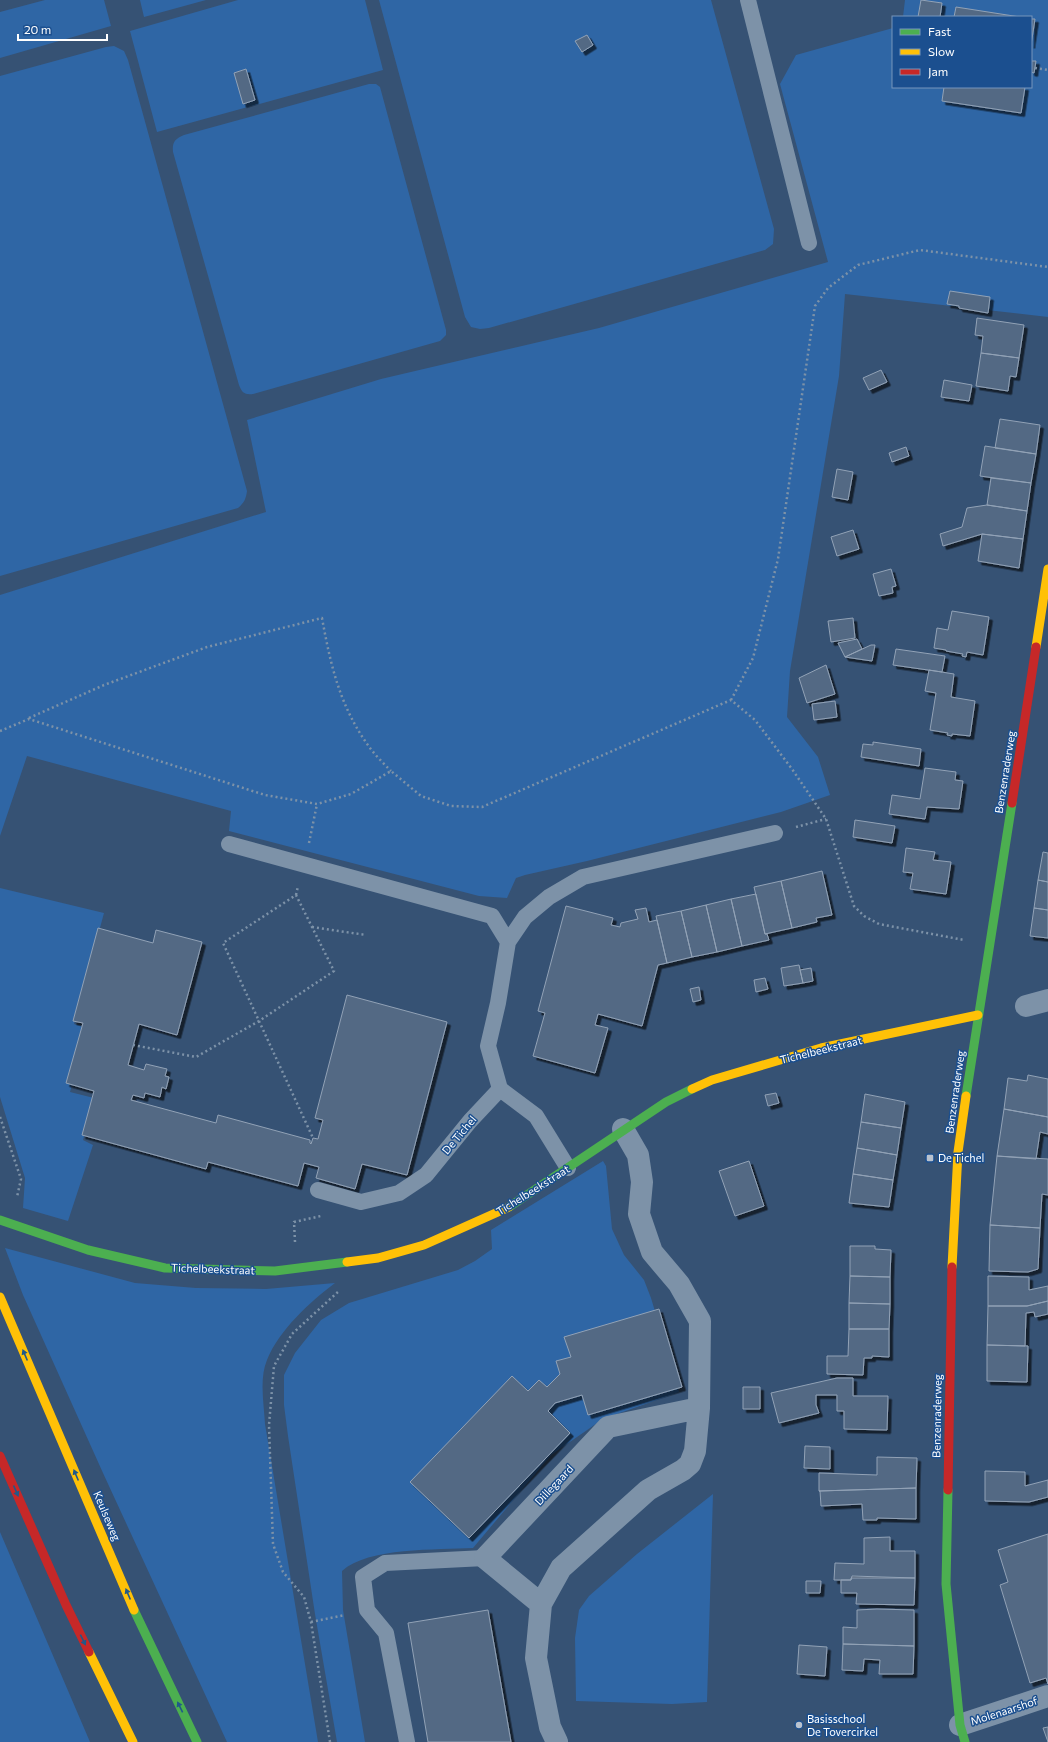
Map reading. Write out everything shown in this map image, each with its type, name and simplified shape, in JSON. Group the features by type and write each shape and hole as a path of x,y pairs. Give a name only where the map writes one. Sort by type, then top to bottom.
{"main road":[{"name":"Benzenraderweg","path":"963,1734 946,1584 951,1291 958,1152 1048,569"},
{"name":"Tichelbeekstraat","path":"0,1220 88,1250 165,1268 274,1271 378,1258 424,1245 505,1210 666,1102 712,1080 821,1048 978,1015"},
{"name":"Keulseweg","path":"0,1297 143,1630 197,1742"},
{"path":"0,1456 66,1605 133,1742"}],"street":[{"path":"1026,1006 1048,1000"},
{"path":"557,1742 550,1727 536,1658 541,1604 561,1568 648,1490 683,1470 690,1464 695,1451 700,1408 700,1321 679,1284 652,1252 640,1214 642,1182 638,1155 623,1130"},
{"name":"Dillegaard","path":"485,1558 608,1427 700,1408"},
{"path":"485,1558 541,1604"},
{"name":"Molenaarshof","path":"963,1734 1048,1696"}],"lane":[{"path":"748,0 809,243"},
{"path":"568,1168 536,1116 500,1089 488,1046 498,1003 508,942 525,917 549,898 583,877 775,833"},
{"path":"229,844 492,916 508,942"},
{"name":"De Tichel","path":"318,1190 361,1202 399,1193 426,1175 470,1121 500,1089"},
{"path":"407,1742 386,1633 367,1610 363,1577 385,1563 485,1558"}],"path":[{"path":"1035,68 1048,70"},
{"path":"0,731 104,685 207,647 322,618 336,684 347,709 371,749 391,771 421,796 451,806 482,807 731,700 753,658 778,559 815,306 828,288 858,265 920,250 1048,267"},
{"path":"731,700 755,720 792,769 826,820 854,906 864,916 879,924 990,945"},
{"path":"29,719 265,795 317,804 351,794 391,771"},
{"path":"775,833 826,820"},
{"path":"133,1045 196,1057 259,1021 334,971 296,896 223,943 259,1021 312,1138"},
{"path":"312,927 366,935"},
{"path":"0,1117 20,1179"},
{"path":"294,1222 319,1217"},
{"path":"330,1742 311,1622 304,1597 283,1572 273,1544 268,1425 274,1366 292,1334 340,1290"},
{"path":"311,1622 367,1610"}],"shaded area":[{"path":"45,0 104,0 111,26 0,58 0,12"},
{"path":"140,0 206,0 144,17"},
{"path":"238,0 365,0 383,70 157,132 130,31"},
{"path":"379,0 711,0 774,229 773,244 765,250 489,328 480,329 471,327 465,317"},
{"path":"905,0 1048,0 1048,317 845,294 839,376 790,671 787,717 818,757 830,795 781,812 587,861 525,875 516,878 507,898 479,896 229,831 231,811 27,756 0,836 0,595 266,512 247,420 381,379 599,328 828,262 780,84 796,55 892,28 892,88 1032,88 1032,16 903,16"},
{"path":"114,46 124,51 128,60 247,494 244,501 238,508 0,576 0,76"},
{"path":"369,84 376,84 380,87 446,330 446,335 440,341 253,394 246,394 241,390 239,385 173,152 174,143 178,138 184,135"},
{"path":"0,888 104,913 74,1024 87,1028 70,1092 94,1098 83,1140 93,1145 68,1221 23,1208 25,1178 0,1097"},
{"path":"603,1161 606,1166 612,1229 624,1255 644,1280 651,1298 679,1392 603,1419 551,1455 473,1548 404,1551 385,1554 354,1563 342,1571 343,1610 365,1742 337,1742 315,1614 288,1436 284,1405 284,1375 295,1353 321,1320 349,1303 458,1270 475,1261 492,1249 491,1230"},
{"path":"5,1248 135,1283 196,1288 266,1289 335,1283 296,1317 287,1327 272,1349 263,1375 265,1424 318,1742 227,1742 23,1295"},
{"path":"713,1494 707,1702 672,1704 576,1701 575,1638 579,1610 589,1596 637,1554"},
{"path":"0,1532 90,1742 0,1742"}],"building":[{"path":"921,0 942,3 940,16 918,16"},
{"path":"956,7 1014,16 954,16"},
{"path":"1032,19 1035,19 1032,38"},
{"path":"587,35 593,45 582,52 575,41"},
{"path":"1032,61 1036,61 1034,73 1032,72"},
{"path":"246,69 255,100 243,104 234,73"},
{"path":"944,88 1025,88 1021,113 942,101"},
{"path":"950,291 990,297 988,313 959,308 959,306 947,304"},
{"path":"977,318 1024,325 1019,358 981,353 983,336 975,335"},
{"path":"981,353 1019,358 1016,377 1010,376 1008,391 976,386"},
{"path":"881,370 887,382 869,390 863,378"},
{"path":"944,380 972,385 969,401 941,397"},
{"path":"1000,419 1040,425 1036,454 995,448"},
{"path":"985,446 1036,454 1031,483 980,476"},
{"path":"906,447 909,456 892,462 889,453"},
{"path":"837,469 853,472 848,500 832,497"},
{"path":"991,478 1031,483 1027,511 987,505"},
{"path":"987,505 1027,511 1023,539 982,534 943,546 940,534 962,527 967,508"},
{"path":"853,530 859,549 837,556 831,537"},
{"path":"982,534 1023,539 1019,568 978,561"},
{"path":"891,569 896,586 892,587 893,593 879,596 873,574"},
{"path":"952,611 989,617 983,655 967,652 966,657 962,656 963,654 934,648 937,628 948,630"},
{"path":"853,618 855,638 831,642 828,621"},
{"path":"857,639 862,649 845,657 838,643"},
{"path":"871,645 875,645 872,661 845,657"},
{"path":"896,649 945,656 942,672 893,665"},
{"path":"826,665 835,694 807,703 799,678"},
{"path":"929,670 954,674 951,697 975,701 970,736 952,734 952,736 947,735 948,733 930,730 936,693 925,691"},
{"path":"835,701 837,717 814,720 812,704"},
{"path":"873,742 921,749 919,766 861,757 863,744 873,745"},
{"path":"925,768 956,772 955,780 963,781 959,809 927,807 925,819 889,814 892,795 920,799"},
{"path":"855,820 895,826 892,843 853,837"},
{"path":"906,848 935,852 933,860 951,862 946,894 910,889 913,873 903,872"},
{"path":"1043,852 1048,853 1048,882 1038,880"},
{"path":"822,871 832,915 816,918 817,922 792,928 781,881"},
{"path":"1038,880 1048,882 1048,910 1034,908"},
{"path":"781,881 792,928 765,934 754,887"},
{"path":"756,894 765,934 767,934 769,940 742,946 731,899"},
{"path":"731,899 742,946 717,952 706,905"},
{"path":"706,905 717,952 692,957 681,911"},
{"path":"566,906 613,918 611,925 620,927 621,923 638,919 635,910 646,908 649,922 657,920 667,963 658,965 642,1026 598,1014 595,1025 608,1028 595,1073 533,1056 545,1013 538,1011"},
{"path":"1034,908 1048,910 1048,938 1030,936"},
{"path":"681,911 692,957 667,963 656,916"},
{"path":"98,928 153,943 156,930 202,942 177,1035 139,1024 128,1065 144,1070 146,1064 167,1069 165,1076 169,1077 166,1089 162,1087 160,1097 145,1093 144,1098 133,1095 131,1100 216,1123 218,1115 310,1140 311,1144 313,1138 318,1139 323,1120 315,1118 347,995 447,1022 407,1175 362,1164 355,1189 316,1178 319,1167 304,1163 298,1186 208,1162 206,1169 82,1135 94,1091 66,1083 83,1023 73,1021"},
{"path":"799,965 803,983 784,986 781,968"},
{"path":"811,968 813,981 803,983 800,970"},
{"path":"765,978 768,989 756,992 754,980"},
{"path":"699,987 701,1000 693,1002 690,989"},
{"path":"1028,1075 1048,1079 1048,1117 1004,1109 1008,1078 1027,1081"},
{"path":"776,1093 779,1103 768,1106 765,1095"},
{"path":"865,1094 905,1102 901,1128 861,1122"},
{"path":"1004,1109 1048,1117 1048,1134 1040,1132 1036,1159 997,1156"},
{"path":"861,1122 901,1128 897,1155 857,1148"},
{"path":"857,1148 897,1155 893,1180 853,1174"},
{"path":"997,1156 1048,1159 1048,1195 1042,1194 1040,1228 990,1225"},
{"path":"749,1161 764,1206 735,1216 719,1171"},
{"path":"853,1174 893,1180 889,1207 849,1203"},
{"path":"990,1225 1040,1228 1038,1269 1028,1272 989,1271"},
{"path":"850,1246 875,1246 875,1249 891,1250 890,1277 850,1276"},
{"path":"850,1276 890,1277 890,1304 849,1303"},
{"path":"988,1276 1029,1277 1029,1290 1048,1286 1048,1301 1027,1306 988,1306"},
{"path":"1048,1301 1048,1314 1035,1317 1034,1312 1026,1313 1025,1346 987,1345 988,1306 1027,1306"},
{"path":"849,1303 890,1304 889,1329 849,1329"},
{"path":"659,1309 682,1387 588,1415 582,1395 555,1403 548,1411 570,1433 469,1538 410,1482 512,1376 528,1391 539,1380 547,1387 560,1374 556,1361 571,1357 564,1337"},
{"path":"849,1329 889,1329 889,1357 872,1356 872,1358 864,1358 863,1375 827,1374 827,1356 848,1356"},
{"path":"987,1345 1028,1346 1027,1382 987,1381"},
{"path":"837,1378 853,1378 853,1396 888,1396 887,1430 844,1429 844,1411 837,1411 837,1395 816,1395 816,1405 819,1413 779,1423 771,1393"},
{"path":"743,1387 760,1387 760,1409 743,1409"},
{"path":"805,1446 830,1447 830,1469 804,1468"},
{"path":"877,1457 917,1458 916,1488 819,1491 819,1473 877,1475"},
{"path":"985,1471 1025,1472 1025,1486 1048,1480 1048,1497 1029,1502 985,1501"},
{"path":"916,1488 916,1519 877,1518 877,1520 863,1520 862,1504 821,1506 819,1491"},
{"path":"1048,1534 1048,1684 1046,1678 1030,1683 1000,1585 1008,1582 998,1550"},
{"path":"890,1537 890,1551 915,1551 915,1578 852,1576 851,1580 834,1580 835,1563 864,1564 864,1538"},
{"path":"851,1578 915,1578 914,1605 856,1604 857,1593 841,1593 841,1580 851,1580"},
{"path":"806,1581 821,1581 820,1593 806,1593"},
{"path":"488,1610 511,1742 428,1742 408,1623"},
{"path":"857,1610 914,1610 914,1646 843,1644 843,1627 857,1628"},
{"path":"843,1644 914,1646 913,1674 879,1674 880,1660 864,1659 863,1671 842,1670"},
{"path":"799,1645 827,1647 825,1676 797,1674"},
{"path":"1048,1727 1048,1742 1043,1728"}],"traffic: fast":[{"path":"966,1096 1012,803"},
{"path":"509,1207 666,1102 692,1089"},
{"path":"0,1220 88,1250 165,1268 275,1271 347,1262"},
{"path":"948,1490 946,1584 960,1725 965,1742"},
{"path":"134,1610 197,1742"}],"traffic: slow":[{"path":"1036,647 1048,569"},
{"path":"692,1089 712,1080 821,1048 978,1015"},
{"path":"952,1267 958,1152 966,1096"},
{"path":"347,1262 378,1258 424,1245 509,1207"},
{"path":"0,1297 134,1610"},
{"path":"89,1652 133,1742"}],"traffic: jam":[{"path":"1012,803 1036,647"},
{"path":"948,1490 952,1267"},
{"path":"0,1456 66,1605 89,1652"}],"place":[{"name":"De Tichel","path":"930,1158"},
{"name":"Basisschool De Tovercirkel","path":"799,1725"}]}
